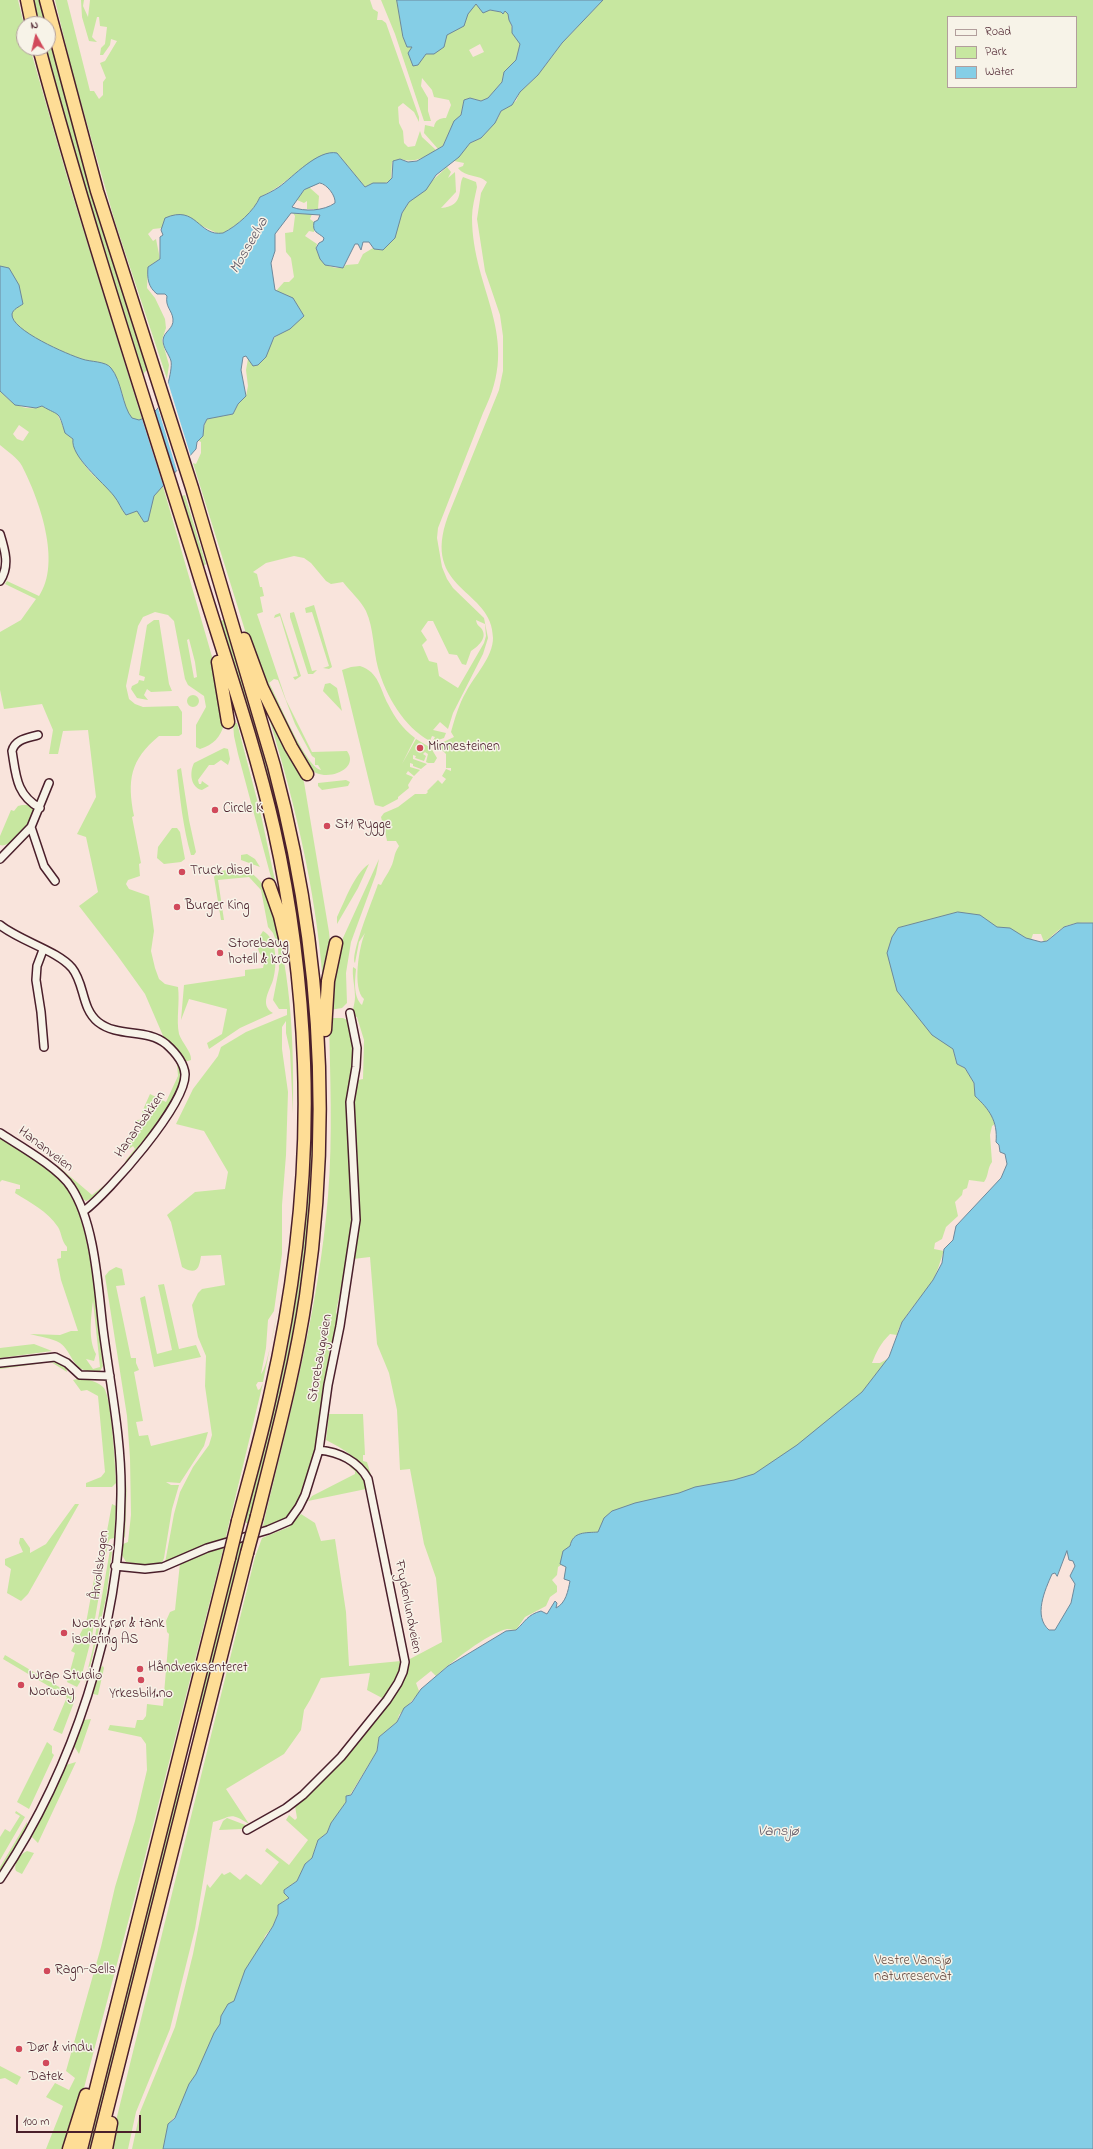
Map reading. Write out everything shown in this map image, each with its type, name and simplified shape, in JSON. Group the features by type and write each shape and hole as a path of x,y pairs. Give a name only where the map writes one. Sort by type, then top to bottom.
{"highway":[{"path":"27,0 30,16"},
{"path":"46,0 95,184 192,488 274,766 298,869 311,954 320,1070 318,1177 306,1296 290,1380 97,2149"},
{"path":"41,56 74,172 247,730 273,825 287,900 301,1010 304,1107 302,1179 293,1275 271,1395 238,1521 81,2149"},
{"path":"227,609 238,624 262,688 292,747 308,774"},
{"path":"219,641 218,659 228,722"},
{"path":"269,885 284,933 294,1000 301,1010"},
{"path":"320,1070 326,1056 326,999 336,943"},
{"path":"69,2149 91,2080 101,2066"},
{"path":"106,2149 112,2121 109,2100"}],"street":[{"path":"0,534 6,568 0,581"},
{"path":"38,735 17,741 13,745 12,751 20,789 27,800 40,808"},
{"path":"1,854 30,827 40,808 49,782"},
{"path":"30,827 46,871 55,881"},
{"name":"Hananbakken","path":"0,925 20,939 60,958 72,968 78,978 86,1006 97,1022 111,1029 143,1034 164,1043 180,1060 185,1075 184,1083 173,1104 145,1148 116,1180 84,1211"},
{"path":"43,950 37,966 36,980 41,1012 44,1048"},
{"name":"Storebaugveien","path":"115,1566 145,1569 163,1567 207,1548 268,1530 289,1521 305,1495 319,1450 328,1385 340,1326 356,1220 350,1102 356,1067 357,1048 350,1013"},
{"name":"Hananveien","path":"0,1133 68,1182 84,1211"},
{"name":"Årvollskogen","path":"0,1879 16,1856 47,1798 72,1737 101,1646 115,1566 121,1495 120,1459 97,1281 84,1211"},
{"path":"0,1363 55,1357 67,1363 80,1375 110,1376"},
{"name":"Frydenlundveien","path":"246,1830 286,1808 303,1795 341,1757 387,1700 403,1672 405,1662 368,1479 363,1469 353,1462 329,1451 319,1450"}],"green space":[{"path":"0,0 18,0 22,16 16,16 16,56 32,56 70,187 142,419 134,428 0,341"},
{"path":"32,0 40,0 43,16 36,16"},
{"path":"55,0 67,0 90,91 94,91 99,99 103,95 103,82 106,78 100,63 105,61 117,41 111,39 110,45 103,55 100,55 101,48 105,44 107,27 100,26 99,17 97,17 92,37 97,42 89,41 82,17 81,0 84,0 83,6 88,17 90,0 370,0 373,9 378,12 377,20 382,20 386,23 419,117 419,122 414,112 403,103 398,107 399,123 403,131 404,143 408,147 415,146 420,131 422,137 436,150 419,159 400,159 392,162 391,180 385,183 365,187 337,153 326,156 306,166 279,186 260,197 254,208 244,218 223,233 219,234 202,226 163,235 162,228 153,229 148,234 153,241 156,239 160,259 148,267 147,288 155,298 165,319 166,328 162,340 169,365 167,379 115,222 72,71"},
{"path":"381,0 487,0 490,10 501,12 502,14 506,11 512,31 520,44 516,60 504,72 502,82 488,98 481,101 470,98 464,100 461,115 452,126 443,146 438,149 424,133 425,125 434,127 438,120 446,118 451,105 449,100 434,97 432,90 422,78 421,86 428,98 428,111 431,121 424,121 395,34","holes":["480,44 484,52 473,57 469,50"]},
{"path":"603,0 1093,0 1093,923 1071,924 1059,930 1044,942 1041,934 1033,934 1031,940 1034,944 953,1049 957,1064 965,1068 974,1083 975,1093 990,1110 995,1124 992,1126 990,1135 992,1162 984,1182 969,1180 967,1188 963,1190 962,1195 955,1202 958,1216 946,1227 942,1239 935,1243 934,1249 944,1251 933,1280 907,1314 899,1328 897,1335 890,1334 877,1351 872,1363 880,1363 889,1358 864,1390 867,1403 829,1434 570,1580 564,1579 566,1566 561,1565 558,1567 557,1575 552,1580 557,1586 557,1592 550,1597 546,1606 525,1617 516,1630 507,1629 490,1636 460,1656 436,1676 431,1671 416,1683 419,1691 418,1694 399,1715 397,1722 379,1737 377,1751 350,1795 346,1796 346,1802 331,1824 327,1833 318,1840 312,1858 305,1864 297,1881 284,1890 285,1894 289,1898 283,1901 273,1926 265,1936 218,2070 170,2122 179,2149 132,2149 140,2112 175,2027 193,1954 207,1884 210,1888 222,1873 224,1875 230,1872 240,1880 246,1874 261,1885 279,1862 265,1851 267,1848 289,1865 308,1840 286,1820 289,1815 295,1820 297,1818 295,1806 307,1795 406,1673 408,1660 442,1642 436,1578 424,1544 410,1469 400,1470 397,1410 389,1373 377,1344 370,1257 353,1259 360,1217 352,1099 358,1080 363,1079 364,1040 357,1017 353,1016 355,997 353,967 356,969 355,983 357,998 362,1005 364,999 360,994 357,977 359,957 365,933 359,942 355,963 354,958 356,949 378,884 381,885 389,872 399,846 396,841 387,841 384,826 390,824 389,820 382,821 381,817 384,813 398,807 415,794 426,794 438,780 442,784 446,779 442,776 446,769 451,771 451,768 446,768 446,754 437,745 454,737 451,732 461,701 487,659 492,645 493,638 490,622 482,609 450,575 443,560 442,541 448,516 499,390 503,371 503,336 500,315 485,271 477,219 481,193 487,182 461,171 458,168 463,166 464,163 454,161 470,143 481,138 498,118 501,111 516,101 520,92 538,75 562,43"},
{"path":"46,56 54,56 100,220 147,370 143,374 77,163"},
{"path":"447,167 451,172 448,178 455,172 456,192 441,208 449,207 457,200 463,177 476,182 477,187 472,217 474,244 497,336 498,360 494,385 438,528 437,538 442,567 447,579 453,588 484,618 488,638 483,654 453,713 448,729 440,722 433,730 446,733 444,738 432,742 435,737 432,736 430,741 412,728 391,700 381,679 376,661 369,618 364,607 343,582 331,584 326,581 311,563 304,558 294,556 266,563 253,572 257,574 264,596 260,597 263,612 257,614 286,700 312,752 347,751 350,758 349,764 345,769 331,775 323,775 315,773 309,768 274,704 248,640 193,463 196,464 201,453 201,442 199,441 207,418 233,414 238,404 246,396 248,386 246,370 248,359 246,356 272,341 304,316 292,298 276,291 284,282 289,282 294,277 291,258 286,252 285,233 293,232 295,216 293,213 312,214 310,219 314,222 314,232 309,231 305,236 317,244 316,248 318,253 325,264 337,268 343,268 346,265 358,264 363,254 373,248 382,250 392,241 402,213 409,202","holes":["476,620 485,624 486,636 484,643 458,688 439,676 437,663 429,661 422,645 427,640 421,631 428,621 433,621 449,654 457,655 462,664 466,665 471,651 479,645 484,635","274,679 278,680 295,724 312,756 315,758 315,765 318,765 321,770 315,766 300,746 269,683"]},
{"path":"310,186 310,188 319,196 318,209 307,209 307,201 304,203 297,200 304,190"},
{"path":"0,391 19,406 36,408 42,406 56,412 67,434 73,439 74,445 82,462 100,481 162,483 217,674 224,724 219,737 213,743 200,749 196,747 196,725 206,707 204,696 188,685 185,679 174,621 168,615 155,612 143,617 138,626 126,686 129,699 135,704 143,707 178,706 182,712 182,734 179,736 159,736 149,745 136,762 131,781 131,792 134,816 132,817 141,863 139,864 140,876 128,880 126,884 129,889 149,896 154,931 151,951 155,968 159,979 165,984 178,987 178,1028 180,1037 191,1057 191,1060 188,1061 185,1061 164,1038 145,994 79,906 98,892 86,837 77,834 96,797 88,730 63,731 58,754 49,754 53,730 42,704 4,709 0,690 0,632 21,620 36,599 5,584 7,581 39,596 46,582 48,549 46,531 29,480 18,460 0,445","holes":["19,425 29,432 23,441 17,439 13,434","189,639 197,677 194,678 187,640"]},
{"path":"185,495 206,564 204,566 202,565 181,499 181,496"},
{"path":"314,605 332,667 329,669 323,668 329,666 312,612 306,613 305,608"},
{"path":"294,612 312,671 317,670 313,674 308,674 290,617 290,613"},
{"path":"280,613 301,676 295,680 293,677 298,676 280,616 274,618 275,615"},
{"path":"154,620 159,620 169,684 172,691 151,692 147,689 144,695 148,700 137,698 131,689 132,686 138,683 139,680 144,681 145,677 139,675 147,625"},
{"path":"224,620 275,792 298,897 312,1019 314,1080 310,1202 304,1263 295,1324 280,1396 248,1523 246,1523 246,1517 288,1340 300,1261 300,946 287,863 219,621"},
{"path":"360,666 371,672 375,677 396,718 415,738 402,764 416,739 431,748 437,758 434,763 428,763 426,762 428,754 425,752 423,754 426,756 424,761 415,758 416,756 413,755 413,759 427,764 421,769 410,763 410,767 420,770 414,776 408,771 406,774 413,777 408,785 409,788 398,797 398,799 383,807 375,805 374,802 342,670"},
{"path":"330,683 337,688 342,711 323,691 325,684"},
{"path":"195,695 198,696 198,706 191,707 188,706 187,699 188,696"},
{"path":"265,705 304,782 330,942 323,983 315,912 302,842 285,773"},
{"path":"233,723 237,723 261,815 277,890 272,881 238,754"},
{"path":"224,748 228,749 230,759 228,765 221,760 214,765 209,765 198,780 199,784 201,784 202,781 209,786 202,790 198,789 193,783 191,775 194,763"},
{"path":"181,768 189,820 196,852 194,855 191,855 182,813 177,770"},
{"path":"346,780 350,782 348,786 322,790 318,786 318,783"},
{"path":"29,805 34,810 31,821 16,839 5,845 0,845 0,836 11,810 14,811 18,806"},
{"path":"172,828 177,828 180,832 185,859 181,862 164,864 157,858 158,847"},
{"path":"247,854 255,859 260,867 241,860 241,855"},
{"path":"379,859 376,874 351,942 346,973 347,1003 342,1008 330,1010 336,961 343,938"},
{"path":"369,864 358,888 337,924 337,917 350,888 359,874"},
{"path":"226,870 247,871 254,875 263,886 269,899 279,938 288,988 293,1064 293,1114 290,1051 286,1033 286,1021 282,1027 282,1049 288,1092 286,1155 282,1205 282,1254 274,1311 268,1320 266,1348 261,1374 266,1363 270,1347 263,1382 258,1382 256,1385 258,1390 263,1383 225,1540 165,1563 174,1514 180,1492 193,1467 209,1445 212,1435 205,1386 206,1356 198,1337 192,1305 198,1293 202,1289 225,1285 221,1255 201,1256 198,1268 194,1271 182,1267 171,1222 167,1215 195,1192 225,1189 228,1172 204,1131 176,1124 193,1089 218,1056 221,1047 246,1032 287,1015 287,1009 279,1009 273,1000 279,969 278,946 273,933 268,927 261,890 249,877 218,880 224,920 221,920 214,877 217,872"},
{"path":"263,931 268,935 274,946 276,960 273,980 266,1002 269,1010 273,1013 240,1028 209,1049 207,1043 222,1034 227,1009 189,999 181,1020 184,985 245,976 245,970 263,968 265,959 259,953 258,942"},
{"path":"329,1018 343,1018 347,1020 353,1029 355,1037 352,1077 347,1097 353,1215 351,1238 336,1312 338,1319 334,1339 330,1347 317,1436 306,1482 299,1501 289,1516 262,1530 292,1406 310,1322 324,1238 330,1174 331,1107"},
{"path":"179,1062 182,1077 178,1088 165,1112 124,1167 126,1160 135,1149 133,1146 129,1149 130,1140 137,1136 144,1124 136,1122 137,1120 150,1119 149,1116 142,1112 150,1094 166,1102 178,1076 177,1063"},
{"path":"0,1138 51,1172 65,1186 74,1202 82,1222 88,1246 96,1298 103,1366 100,1371 91,1372 84,1370 75,1363 65,1347 57,1341 30,1334 60,1335 71,1331 78,1331 61,1280 57,1259 61,1258 61,1251 67,1251 67,1247 54,1221 38,1208 15,1193 16,1189 20,1189 20,1185 2,1180 0,1182","holes":["93,1301 100,1367 93,1369 86,1359 94,1361 96,1354 93,1348 91,1335"]},
{"path":"58,1166 92,1195 106,1184 94,1197 86,1201 83,1199 73,1183 57,1168"},
{"path":"116,1267 122,1269 125,1285 116,1286 131,1358 136,1358 136,1363 139,1370 134,1372 143,1421 136,1422 139,1436 148,1435 151,1446 208,1432 204,1446 180,1483 166,1482 171,1485 179,1485 172,1509 162,1563 145,1565 126,1562 122,1555 123,1544 128,1542 131,1515 130,1458 127,1416 105,1276 109,1271"},
{"path":"164,1284 179,1349 196,1345 201,1357 154,1367 140,1298 145,1296 157,1354 172,1350 158,1285"},
{"path":"34,1344 52,1351 0,1358 0,1348"},
{"path":"45,1361 51,1362 0,1369 0,1367"},
{"path":"51,1362 57,1363 66,1368 67,1372"},
{"path":"82,1378 99,1384 104,1388 107,1395 111,1419 116,1475 116,1483 112,1487 86,1487 86,1483 101,1477 105,1472 98,1396 87,1390 81,1391 73,1380"},
{"path":"329,1414 363,1414 365,1455 363,1455 363,1461 367,1462 371,1475 351,1455 326,1440"},
{"path":"352,1464 364,1477 366,1489 308,1501 312,1496 355,1474 355,1471 349,1466"},
{"path":"127,1479 125,1538 123,1535"},
{"path":"75,1504 79,1504 28,1594 21,1601 7,1593 11,1569 5,1565 5,1559 23,1552 19,1543 20,1538 23,1538 30,1548 30,1553 46,1544"},
{"path":"112,1504 116,1506 114,1538 110,1539 108,1543 92,1636 80,1682 77,1687 67,1682 75,1653 71,1651 86,1623 98,1558 107,1531"},
{"path":"301,1514 315,1523 321,1541 335,1539 346,1612 349,1666 401,1661 401,1666 396,1681 384,1699 367,1690 370,1673 321,1678 304,1710 301,1730 284,1754 226,1789 249,1824 234,1816 213,1822 195,1929 170,2029 136,2112 128,2149 109,2149 255,1557 262,1538 289,1527"},
{"path":"244,1541 201,1712 196,1711 239,1542"},
{"path":"111,1544 113,1544 106,1598 91,1663 84,1685 93,1648"},
{"path":"224,1546 134,1900 80,2103 64,2149 46,2149 63,2106 46,2097 55,2083 69,2090 75,2078 66,2071 101,1947 115,1887 135,1821 147,1770 146,1744 141,1737 108,1730 110,1725 135,1728 137,1720 143,1720 146,1716 147,1704 163,1706 169,1634 167,1632 166,1621 170,1612 175,1610 180,1563"},
{"path":"5,1655 76,1697 62,1734 53,1730 67,1697 3,1659"},
{"path":"103,1666 104,1668 98,1695 93,1694 100,1668"},
{"path":"91,1719 79,1754 74,1746 84,1720"},
{"path":"47,1742 52,1746 52,1753 54,1755 29,1809 17,1802"},
{"path":"76,1762 38,1843 32,1837 33,1834 66,1765"},
{"path":"178,1784 182,1785 91,2149 86,2149"},
{"path":"16,1811 25,1817 0,1860 0,1837 5,1829 10,1832 20,1816 15,1813"},
{"path":"227,1818 248,1826 242,1829 219,1830 223,1821"},
{"path":"27,1822 27,1826 0,1872 0,1867"},
{"path":"27,1851 34,1853 22,1874 16,1871 15,1865 24,1852"},
{"path":"0,2066 21,2077 17,2085 5,2078 0,2079"}],"water":[{"name":"Mosseelva","path":"397,0 603,0 562,43 538,75 520,92 512,105 501,111 495,123 481,138 470,143 459,157 436,175 426,190 409,202 402,213 395,238 383,250 374,249 369,242 363,242 361,250 358,244 355,244 343,268 325,265 320,259 316,248 324,238 316,232 314,228 314,222 318,220 320,215 291,213 275,234 275,251 271,263 275,290 293,298 304,316 290,329 274,337 266,357 258,365 253,366 246,356 243,357 241,370 246,396 238,404 233,414 207,419 204,425 203,436 197,442 196,449 154,496 148,521 144,522 137,511 126,515 114,496 82,461 73,446 73,439 65,433 60,417 56,413 42,406 36,408 15,405 0,391 0,266 9,268 19,285 23,304 15,309 12,314 14,320 20,327 41,341 65,353 109,366 115,373 126,407 132,418 139,420 147,417 156,410 163,399 171,371 171,361 164,346 163,340 165,334 171,328 173,319 167,303 167,296 165,294 157,294 154,291 150,285 148,275 148,267 160,259 160,237 163,235 161,230 165,218 176,215 184,215 208,230 215,233 223,233 244,218 254,208 260,197 279,187 314,159 330,153 337,153 365,187 373,183 387,183 392,178 393,161 400,159 408,162 417,161 443,146 454,121 461,115 464,100 470,98 481,101 488,98 502,82 504,72 516,60 520,44 512,33 512,26 508,14 505,11 503,14 501,12 490,10 483,13 476,4 468,14 464,26 447,35 444,47 434,54 426,54 418,65 413,66 408,53 412,47 407,47 403,37","holes":["320,183 333,194 335,203 325,208 314,210 302,210 292,207 304,190"]},
{"name":"Vansjø","path":"958,912 980,915 997,927 1010,928 1026,938 1041,942 1047,941 1064,927 1077,923 1093,923 1093,2149 163,2149 168,2124 175,2118 189,2084 196,2074 214,2033 220,2024 221,2016 228,2004 234,2001 245,1970 273,1926 278,1914 278,1905 289,1898 284,1893 284,1890 297,1881 305,1864 312,1858 318,1840 327,1833 331,1823 346,1802 346,1796 351,1795 377,1751 379,1737 397,1722 404,1708 412,1702 421,1689 448,1666 506,1631 516,1630 533,1614 541,1611 547,1614 555,1601 557,1603 556,1608 562,1603 566,1596 570,1581 564,1579 566,1567 560,1564 563,1551 570,1546 577,1535 598,1532 604,1518 612,1511 635,1503 679,1493 695,1487 734,1480 754,1474 797,1445 862,1392 889,1357 902,1322 933,1280 942,1263 944,1249 953,1240 956,1226 1001,1178 1007,1164 1005,1154 1000,1152 999,1145 996,1142 996,1128 992,1116 975,1096 974,1083 965,1068 957,1064 953,1049 932,1035 897,991 887,953 892,937 898,928","holes":["1067,1551 1069,1560 1073,1561 1075,1566 1070,1576 1075,1584 1071,1603 1055,1630 1049,1630 1044,1624 1042,1618 1041,1610 1044,1595 1052,1574 1055,1573 1057,1576"]}],"pier":[{"path":"167,379 191,457 177,471 157,405"},
{"path":"154,411 175,474 164,488 142,419"}],"place":[{"name":"Minnesteinen","path":"420,748"},
{"name":"Circle K","path":"215,810"},
{"name":"St1 Rygge","path":"327,826"},
{"name":"Truck disel","path":"182,872"},
{"name":"Burger King","path":"177,907"},
{"name":"Storebaug hotell & kro","path":"220,953"},
{"name":"Norsk rør & tank isolering AS","path":"64,1633"},
{"name":"Håndverksenteret","path":"140,1669"},
{"name":"Yrkesbil1.no","path":"141,1680"},
{"name":"Wrap Studio Norway","path":"21,1685"},
{"name":"Ragn-Sells","path":"47,1971"},
{"name":"Dør & vindu","path":"19,2049"},
{"name":"Datek","path":"46,2063"}],"park label":[{"name":"Vestre Vansjø naturreservat","path":"913,1970"}]}
